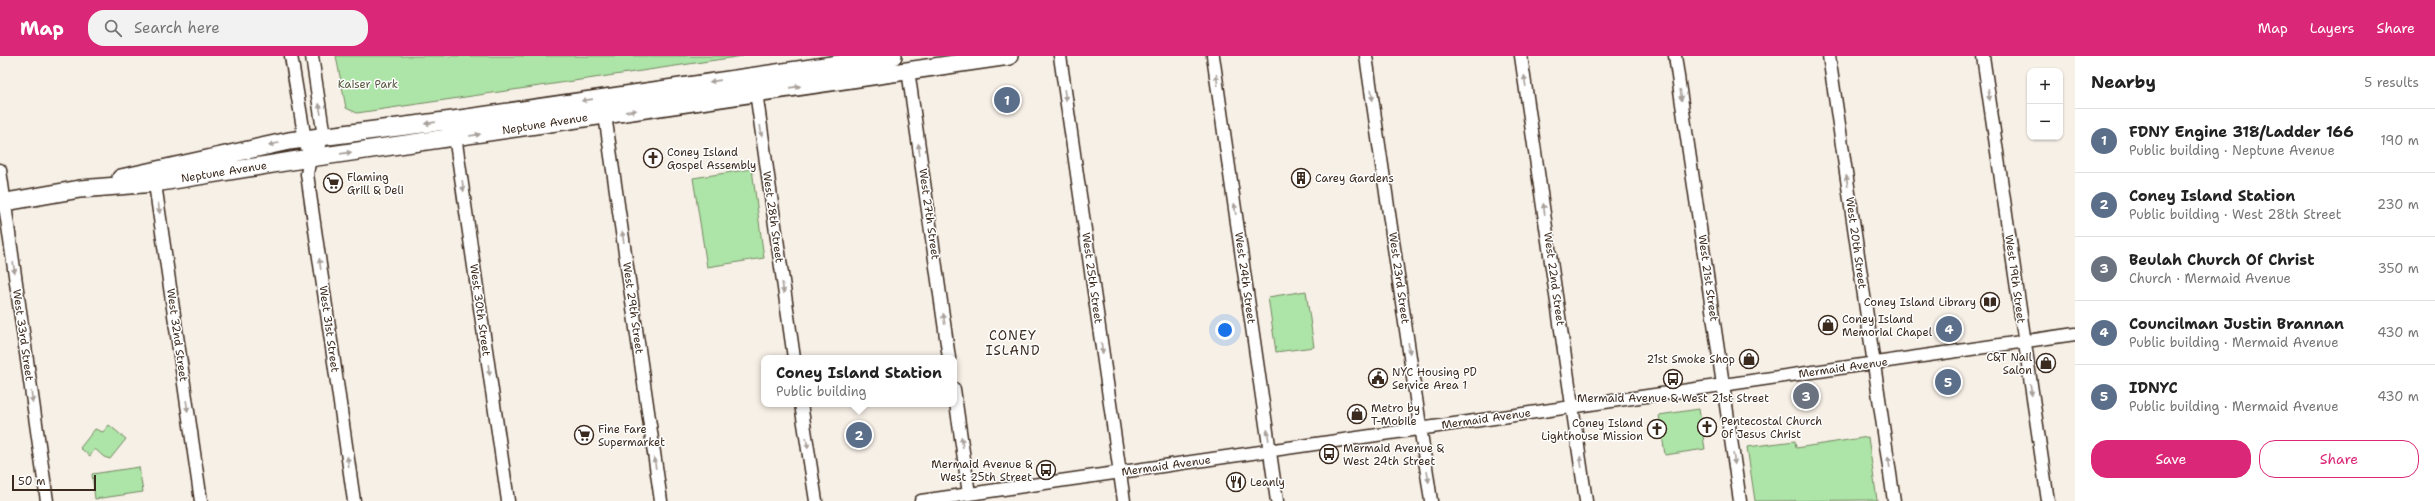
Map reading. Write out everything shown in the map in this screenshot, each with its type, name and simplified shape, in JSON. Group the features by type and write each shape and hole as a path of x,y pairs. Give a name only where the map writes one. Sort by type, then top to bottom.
{"main road":[{"name":"Neptune Avenue","path":"2,202 154,176 310,158 605,115 893,56"},
{"name":"Neptune Avenue","path":"154,176 303,139 755,84 908,70 1009,56"}],"street":[{"path":"291,56 303,139 310,158"},
{"path":"310,158 324,137 312,56"},
{"name":"West 25th Street","path":"1060,56 1124,501"},
{"name":"West 24th Street","path":"1213,56 1277,501"},
{"name":"West 23rd Street","path":"1366,56 1420,429 1432,501"},
{"name":"West 22nd Street","path":"1521,56 1586,501"},
{"name":"West 21st Street","path":"1675,56 1740,501"},
{"name":"West 20th Street","path":"1829,56 1894,501"},
{"name":"West 19th Street","path":"1984,56 2048,501"},
{"name":"West 27th Street","path":"908,70 950,355"},
{"name":"West 28th Street","path":"755,84 794,355"},
{"name":"West 29th Street","path":"605,115 661,501"},
{"name":"West 30th Street","path":"453,120 508,501"},
{"name":"West 31st Street","path":"310,158 307,174 354,501"},
{"name":"West 33rd Street","path":"0,170 2,202 47,501"},
{"name":"West 32nd Street","path":"154,176 201,501"},
{"name":"Mermaid Avenue","path":"921,501 2075,334"},
{"path":"801,407 816,501"},
{"path":"957,407 969,494"}],"green space":[{"name":"Kaiser Park","path":"336,56 743,56 357,113 346,108"},
{"path":"752,169 764,258 707,267 693,178"},
{"path":"1306,291 1314,347 1276,352 1268,297"},
{"path":"1699,409 1705,449 1665,455 1659,415"},
{"path":"109,425 126,439 110,459 104,457 95,449 90,456 80,448 95,429 103,432"},
{"path":"1868,437 1877,500 1755,501 1747,447 1795,441 1796,448"},
{"path":"139,467 143,492 95,499 92,474"}],"place":[{"name":"FDNY Engine 318/Ladder 166","path":"1007,100"},
{"name":"Coney Island Gospel Assembly","path":"653,158"},
{"name":"Carey Gardens","path":"1301,178"},
{"name":"Flaming Grill & Deli","path":"333,183"},
{"name":"Coney Island Library","path":"1990,302"},
{"name":"Coney Island Memorial Chapel","path":"1828,325"},
{"name":"Councilman Justin Brannan","path":"1949,329"},
{"name":"21st Smoke Shop","path":"1749,359"},
{"name":"C&T Nail Salon","path":"2046,363"},
{"name":"NYC Housing PD Service Area 1","path":"1378,378"},
{"name":"Mermaid Avenue & West 21st Street","path":"1673,379"},
{"name":"IDNYC","path":"1948,382"},
{"name":"Beulah Church Of Christ","path":"1806,396"},
{"name":"Metro by T-Mobile","path":"1357,414"},
{"name":"Pentecostal Church Of Jesus Christ","path":"1707,427"},
{"name":"Coney Island Lighthouse Mission","path":"1657,429"},
{"name":"Fine Fare Supermarket","path":"584,435"},
{"name":"Coney Island Station","path":"859,435"},
{"name":"Mermaid Avenue & West 24th Street","path":"1329,454"},
{"name":"Mermaid Avenue & West 25th Street","path":"1046,470"},
{"name":"Leanly","path":"1236,482"}],"district":[{"name":"CONEY ISLAND","path":"1013,342"}]}
